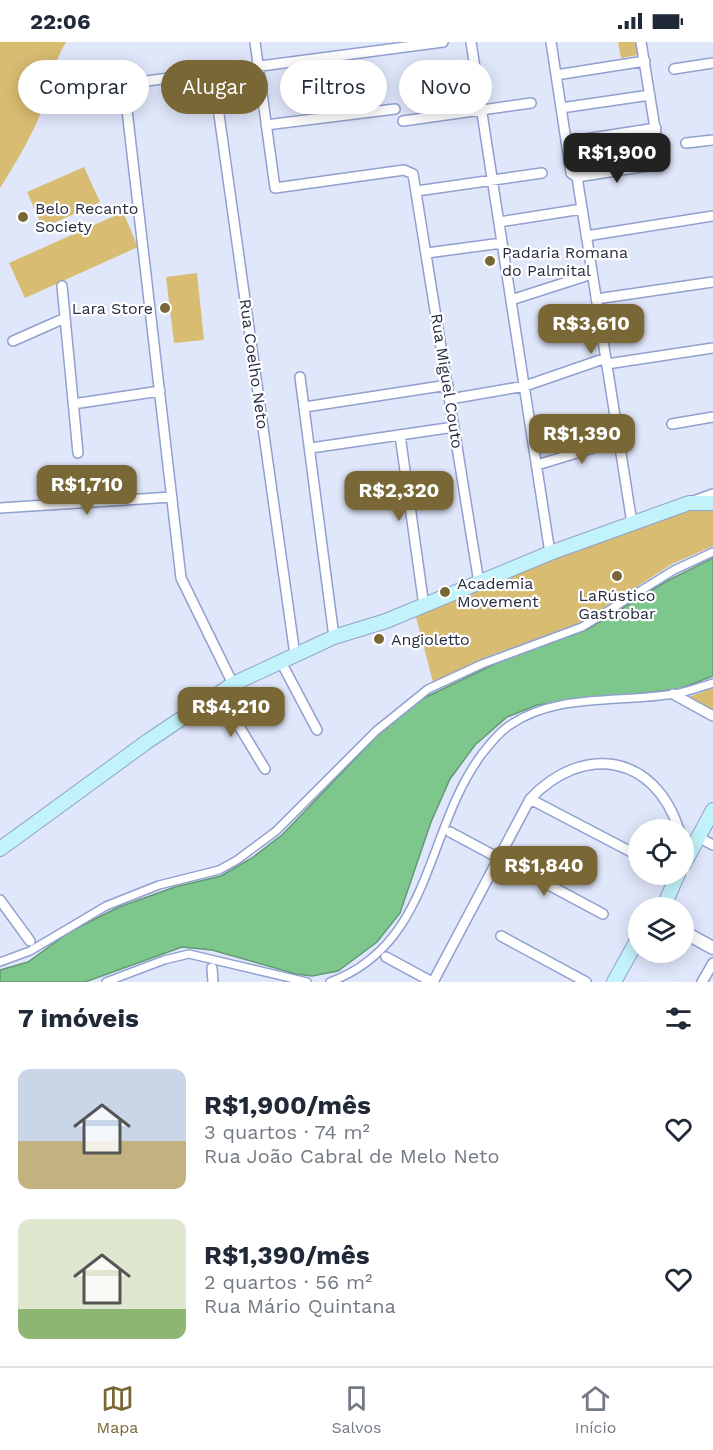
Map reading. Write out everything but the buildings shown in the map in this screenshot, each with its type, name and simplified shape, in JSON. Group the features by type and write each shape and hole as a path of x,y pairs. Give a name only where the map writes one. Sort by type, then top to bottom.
{"main road":[{"path":"0,849 233,684 334,637 424,606 550,553 688,503 713,503"},
{"path":"694,845 713,810"},
{"path":"614,982 628,957"},
{"path":"623,982 633,963"}],"street":[{"path":"255,42 257,60"},
{"path":"268,65 443,42"},
{"path":"471,42 474,60"},
{"path":"551,42 571,173 577,177 657,163 660,155 641,42"},
{"path":"556,75 645,61"},
{"path":"674,69 713,63"},
{"path":"161,79 124,84 181,578 233,684"},
{"path":"561,108 650,95"},
{"path":"492,109 531,103"},
{"path":"265,114 266,125 395,109"},
{"name":"Rua Coelho Neto","path":"219,114 295,655"},
{"path":"403,121 453,114"},
{"path":"483,114 550,553"},
{"name":"Rua Miguel Couto","path":"266,125 275,188 404,170 413,174 479,583"},
{"path":"566,141 656,128"},
{"path":"686,143 713,140"},
{"path":"417,191 542,173"},
{"path":"577,177 632,523"},
{"path":"499,222 582,209"},
{"path":"586,236 713,216"},
{"path":"427,253 502,243"},
{"path":"511,300 592,274"},
{"path":"596,299 713,282"},
{"path":"62,286 78,453"},
{"path":"13,341 65,318"},
{"path":"450,399 525,386 606,361 713,348"},
{"path":"300,377 334,637"},
{"path":"305,407 448,385"},
{"path":"73,405 160,391"},
{"path":"672,424 713,417"},
{"path":"311,448 454,427"},
{"path":"400,435 424,606"},
{"path":"537,465 619,440"},
{"path":"688,503 713,494"},
{"path":"0,508 172,497"},
{"path":"0,962 30,951 106,906 159,885 219,870 237,860 276,831 376,731 428,689 482,664 582,627 674,570 713,552"},
{"path":"281,662 317,730"},
{"path":"330,982 356,970 378,952 403,923 416,903 464,781 489,745 507,727 521,717 550,706 673,694 713,682"},
{"path":"219,693 265,769"},
{"path":"673,694 713,716"},
{"path":"386,957 432,982 530,799 562,772 582,764 602,763 626,769 650,780 671,808 675,819"},
{"path":"530,799 628,850"},
{"path":"450,832 603,914"},
{"path":"698,837 713,845"},
{"path":"0,900 30,941"},
{"path":"501,936 586,982"},
{"path":"694,938 713,948"},
{"path":"106,982 164,960 189,954 306,982"},
{"path":"702,982 713,963"},
{"path":"212,969 213,982"}],"shaded area":[{"path":"0,42 66,42 58,60 18,60 18,114 40,114 0,188"},
{"path":"618,42 636,42 638,55 621,58"},
{"path":"84,167 100,202 43,228 27,192"},
{"path":"123,212 138,247 25,298 9,263"},
{"path":"197,273 204,340 174,343 166,277"},
{"path":"692,509 713,510 713,546 672,564 580,623 486,657 433,682 416,617 562,554"},
{"path":"713,558 713,676 679,689 537,705 507,717 475,745 450,779 431,822 400,913 377,942 338,971 312,976 296,974 212,950 182,947 85,982 0,982 0,970 28,962 71,931 119,907 175,887 221,876 252,858 283,834 376,737 422,699 501,661 588,629 667,581"},
{"path":"713,688 713,710 689,697"}],"place":[{"name":"Belo Recanto Society","path":"23,217"},
{"name":"Padaria Romana do Palmital","path":"490,261"},
{"name":"Lara Store","path":"165,308"},
{"name":"LaRústico Gastrobar","path":"617,576"},
{"name":"Academia Movement","path":"445,592"},
{"name":"Angioletto","path":"379,639"}]}
